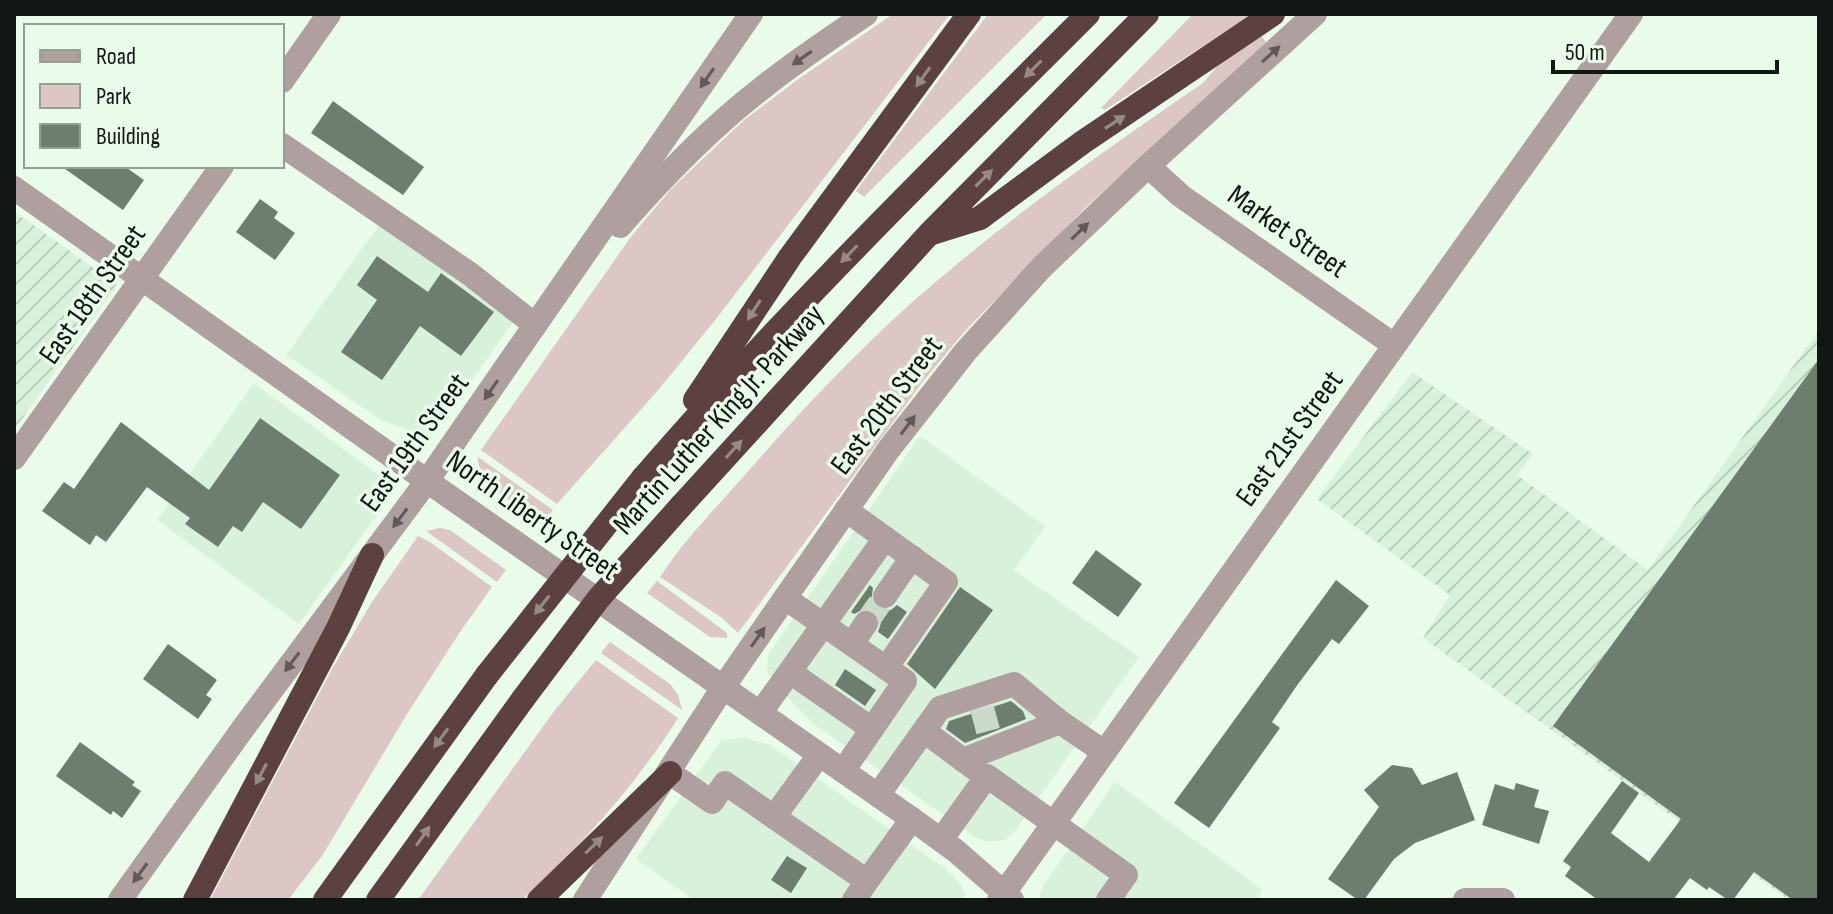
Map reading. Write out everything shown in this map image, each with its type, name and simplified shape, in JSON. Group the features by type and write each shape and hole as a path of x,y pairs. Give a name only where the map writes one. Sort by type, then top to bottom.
{"highway":[{"path":"643,478 790,257 969,14"},
{"name":"Martin Luther King Jr. Parkway","path":"325,900 487,675 643,478 786,319 1088,14"},
{"name":"Martin Luther King Jr. Parkway","path":"378,900 599,598 929,234 1147,14"},
{"path":"929,234 980,218 1083,142 1273,14"},
{"path":"195,900 338,628 372,555"},
{"path":"539,900 670,773"}],"street":[{"path":"284,78 329,14"},
{"name":"East 19th Street","path":"120,900 427,481 751,14"},
{"path":"284,146 470,274 535,325 655,187 710,133 785,70 866,14"},
{"name":"East 20th Street","path":"585,900 724,686 846,510 914,417 1002,310 1042,267 1148,166 1315,14"},
{"name":"East 21st Street","path":"1005,897 1104,752 1631,14"},
{"name":"Market Street","path":"1148,166 1181,196 1394,345"},
{"name":"East 18th Street","path":"14,458 221,168"},
{"name":"North Liberty Street","path":"14,188 912,819 941,840 1005,897"},
{"path":"846,510 946,582 886,668"},
{"path":"761,712 885,538"},
{"path":"885,596 912,557"},
{"path":"785,598 905,681 843,771"},
{"path":"852,644 866,623"},
{"path":"790,672 872,729"},
{"path":"878,795 940,708 980,702 1014,684 1060,722 1104,752"},
{"path":"963,760 992,744 1060,722"},
{"path":"924,731 1126,875 1108,900"},
{"path":"774,817 819,755"},
{"path":"670,773 712,802 725,783 774,817 860,890 912,819"},
{"path":"941,840 987,776"},
{"path":"1465,900 1503,900"}],"shaded area":[{"path":"14,211 117,285 14,430"},
{"path":"381,222 514,321 443,420 420,435 381,420 286,355"},
{"path":"1819,330 1819,900 1789,900 1423,638 1450,595 1317,499 1412,372 1533,454 1517,475 1648,570"},
{"path":"254,383 396,488 299,624 157,520"},
{"path":"920,436 1045,526 1014,570 1139,657 1014,832 1005,840 987,842 975,837 815,725 776,686 767,672 768,655"},
{"path":"743,737 770,745 946,869 960,884 965,894 963,900 694,900 636,859 721,741"},
{"path":"1115,782 1263,890 1256,900 1040,900 1041,889"}],"green space":[{"path":"893,14 950,14 716,319 660,388 557,504 481,450 633,234 673,187 744,120"},
{"path":"988,14 1047,14 864,197 856,191"},
{"path":"1193,14 1252,14 1105,110 1101,108"},
{"path":"1261,35 1267,44 1086,207 966,330 924,380 738,633 722,618 660,577 692,535 794,419 914,301 1035,202 1203,83 1220,63"},
{"path":"478,457 553,510 544,522 502,496 485,478"},
{"path":"440,528 450,530 506,570 497,582 426,531"},
{"path":"418,536 492,587 407,714 322,856 288,900 210,900 332,669 372,602"},
{"path":"657,581 727,633 727,638 710,637 647,593"},
{"path":"610,642 670,684 678,695 682,710 601,653"},
{"path":"596,660 678,718 662,743 586,837 522,900 418,900 555,710"}],"building":[{"path":"333,101 424,167 403,195 311,133"},
{"path":"64,168 127,168 144,180 123,210"},
{"path":"260,199 278,212 274,218 295,233 275,260 236,232"},
{"path":"377,256 428,292 441,273 494,312 461,356 420,326 382,380 341,352 377,300 357,285"},
{"path":"1819,359 1819,900 1793,900 1754,872 1733,900 1709,887 1707,890 1690,878 1673,900 1598,900 1565,876 1571,867 1563,861 1622,781 1639,793 1611,833 1649,862 1681,819 1553,726"},
{"path":"260,418 340,475 301,529 263,502 242,532 233,526 218,547 185,524 190,518 147,487 106,542 96,535 90,545 42,511 64,482 74,489 121,422 209,490"},
{"path":"1096,550 1142,584 1118,617 1072,583"},
{"path":"1336,580 1369,606 1339,644 1332,639 1298,684 1272,722 1280,728 1209,828 1174,803"},
{"path":"870,585 873,588 871,602 877,609 891,610 897,605 907,612 888,639 878,632 881,623 875,611 866,608 854,614 851,612"},
{"path":"960,587 993,610 935,689 907,664"},
{"path":"168,644 217,680 206,695 212,699 198,719 143,679"},
{"path":"845,669 876,690 865,706 835,685"},
{"path":"1011,701 1023,711 1026,719 965,743 946,729 949,721"},
{"path":"80,742 135,782 132,785 141,791 122,818 113,811 111,815 56,776"},
{"path":"1392,765 1412,768 1422,785 1457,772 1475,820 1415,843 1394,859 1364,900 1358,900 1328,879 1379,807 1364,790"},
{"path":"1516,783 1539,790 1534,807 1549,811 1539,844 1482,825 1495,784 1514,790"},
{"path":"787,856 807,868 791,893 771,880"}],"tunnel":[{"path":"866,623 885,596"},
{"path":"982,708 990,738"}]}
